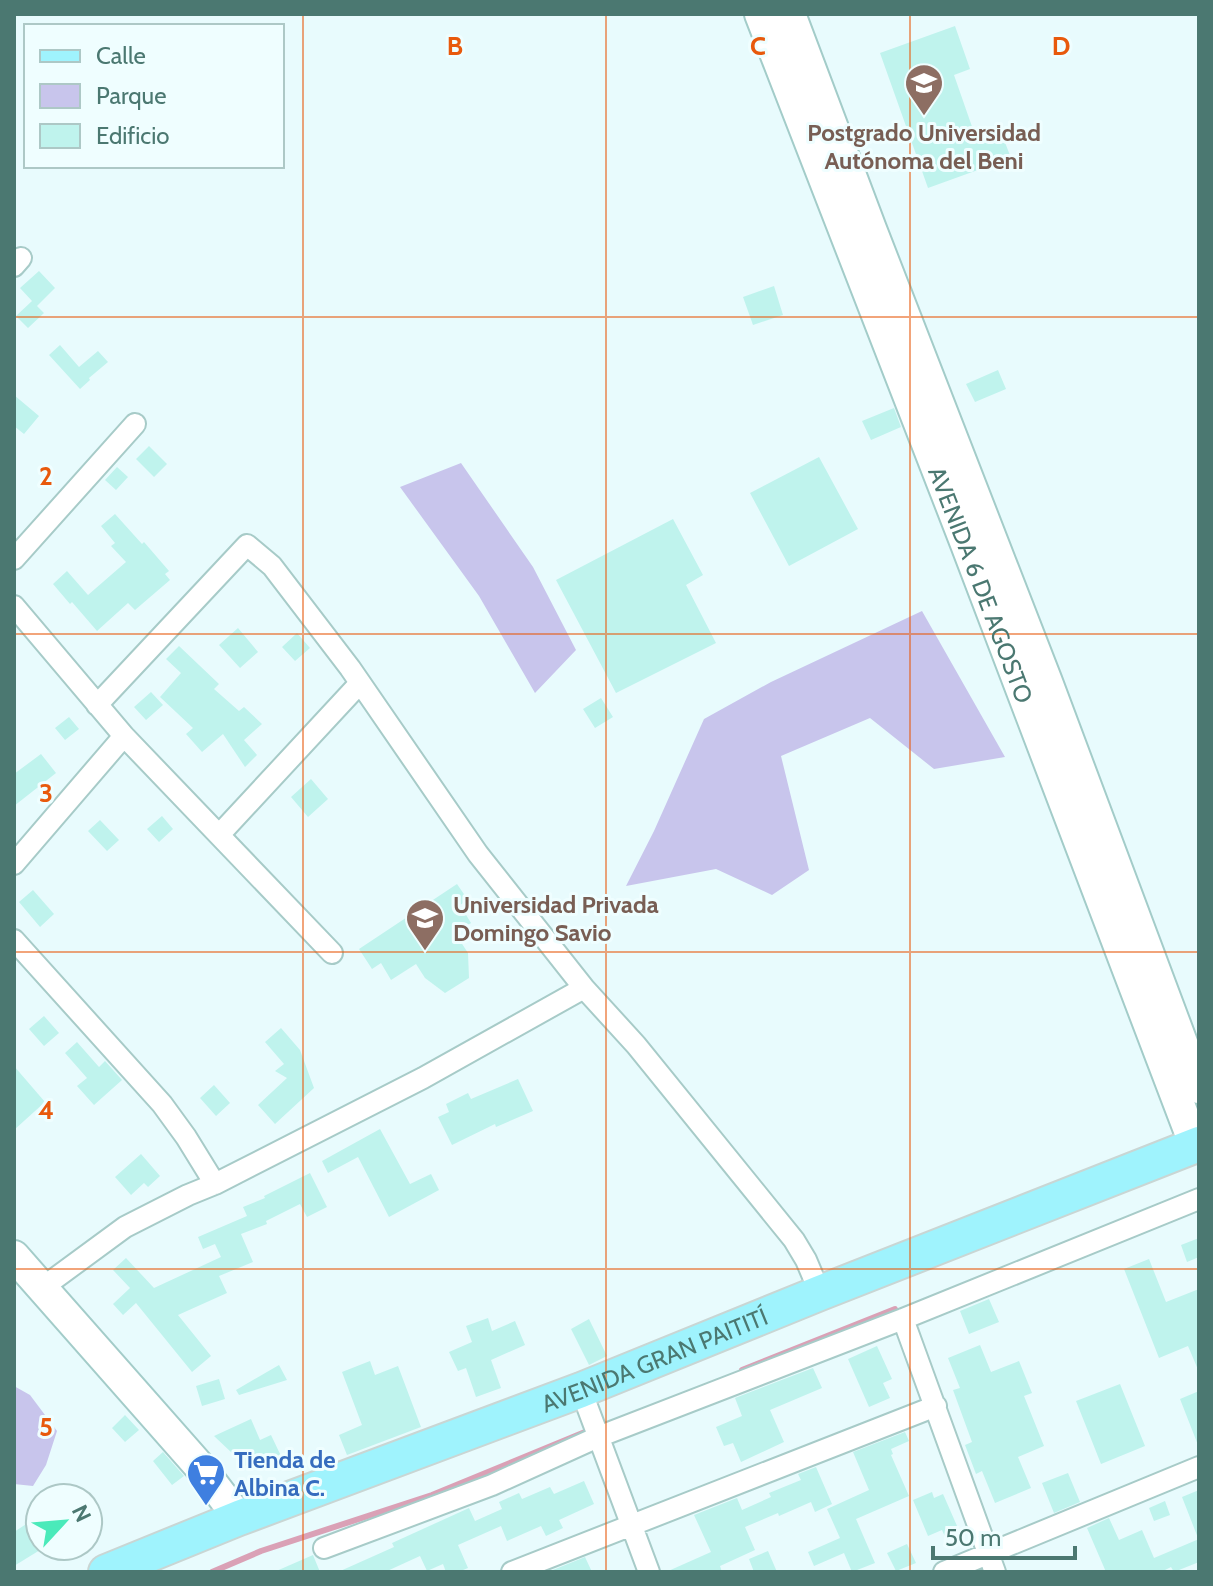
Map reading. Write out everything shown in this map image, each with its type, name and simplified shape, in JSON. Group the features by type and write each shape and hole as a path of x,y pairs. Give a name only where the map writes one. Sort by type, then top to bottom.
{"main road":[{"name":"AVENIDA GRAN PAITITÍ","path":"106,1572 1198,1149"}],"street":[{"name":"AVENIDA 6 DE AGOSTO","path":"760,14 860,233"},
{"name":"AVENIDA 6 DE AGOSTO","path":"790,14 860,233 924,400 1047,682 1198,1149"},
{"path":"14,559 135,424"},
{"path":"97,705 247,545 272,566 360,683 478,854 584,988 636,1045 794,1240 820,1293"},
{"path":"14,606 124,736 332,953"},
{"path":"219,835 360,683"},
{"path":"14,864 124,736"},
{"name":"AVENIDA 6 DE AGOSTO","path":"1124,923 1199,1088"},
{"path":"14,940 162,1104 215,1184"},
{"path":"42,1288 125,1227 423,1078 584,988"},
{"path":"324,1548 492,1485 598,1437 903,1319 1199,1199"},
{"path":"14,1256 200,1467 239,1518"},
{"path":"903,1319 991,1563"},
{"path":"581,1390 649,1572"},
{"path":"512,1572 936,1406"},
{"path":"944,1572 991,1563 1199,1467"}],"green space":[{"path":"461,463 533,567 576,650 535,693 479,596 400,487"},
{"path":"922,611 1005,757 934,769 870,718 781,756 809,870 772,895 716,869 626,886 704,719 771,682"},
{"path":"14,1386 30,1395 57,1431 46,1465 35,1482 14,1484"}],"building":[{"path":"955,26 970,69 954,75 977,141 1001,132 1011,158 928,188 880,53"},
{"path":"39,271 55,288 37,306 44,313 28,328 16,316 32,301 20,288"},
{"path":"774,286 783,315 753,325 743,297"},
{"path":"60,345 79,367 98,351 108,362 80,389 49,355"},
{"path":"998,370 1006,389 975,402 966,384"},
{"path":"14,395 39,416 24,434 14,426"},
{"path":"894,408 901,427 871,440 862,421"},
{"path":"149,446 167,464 154,477 136,459"},
{"path":"819,457 858,529 789,566 750,493"},
{"path":"117,467 128,477 116,490 105,480"},
{"path":"115,514 169,571 165,574 170,580 135,610 128,603 97,631 53,584 67,571 88,595 126,562 111,546 115,543 101,526"},
{"path":"673,519 703,575 686,585 716,643 616,693 556,580"},
{"path":"238,628 258,652 240,668 219,645"},
{"path":"297,633 310,648 295,661 282,647"},
{"path":"179,646 219,684 214,689 239,711 244,707 262,724 244,740 257,755 245,767 223,734 202,752 186,734 193,728 160,697 181,673 166,659"},
{"path":"151,692 163,705 146,720 134,707"},
{"path":"601,698 613,717 595,728 583,709"},
{"path":"69,717 79,729 65,740 55,728"},
{"path":"41,754 56,773 14,806 14,774"},
{"path":"311,779 328,799 308,817 291,797"},
{"path":"162,816 173,829 159,842 147,829"},
{"path":"100,820 119,840 107,851 88,831"},
{"path":"457,884 468,900 460,905 471,923 455,933 468,953 469,978 445,993 425,978 416,964 391,980 381,963 372,969 359,949"},
{"path":"33,890 54,914 40,927 19,902"},
{"path":"44,1016 59,1033 44,1046 29,1029"},
{"path":"281,1028 300,1050 314,1088 275,1124 258,1105 287,1078 275,1071 284,1064 265,1042"},
{"path":"77,1042 99,1067 105,1061 122,1080 94,1105 77,1086 87,1078 65,1053"},
{"path":"14,1066 45,1102 14,1130"},
{"path":"518,1079 533,1111 496,1127 495,1124 452,1145 438,1117 449,1112 446,1104 468,1093 471,1099"},
{"path":"214,1085 230,1103 216,1116 200,1098"},
{"path":"380,1129 410,1184 431,1174 439,1190 389,1217 358,1157 328,1173 322,1161"},
{"path":"141,1154 160,1176 148,1187 144,1183 131,1195 115,1177"},
{"path":"310,1173 327,1207 307,1217 300,1204 266,1221 267,1224 241,1234 253,1262 219,1276 227,1293 178,1315 211,1356 192,1372 136,1303 123,1315 113,1304 130,1288 113,1270 126,1258 154,1288 221,1257 215,1244 203,1249 198,1237 247,1216 243,1207"},
{"path":"1199,1238 1199,1257 1187,1262 1181,1245"},
{"path":"1149,1259 1166,1302 1199,1289 1199,1372 1188,1346 1159,1358 1124,1269"},
{"path":"989,1299 999,1322 969,1334 960,1311"},
{"path":"488,1318 492,1331 515,1321 525,1345 491,1360 501,1388 476,1397 466,1368 458,1371 449,1352 472,1342 466,1326"},
{"path":"589,1319 607,1356 589,1365 571,1329"},
{"path":"980,1345 991,1372 1019,1361 1032,1393 1024,1396 1044,1446 1018,1457 1031,1488 995,1503 982,1471 976,1474 965,1445 972,1442 953,1390 960,1388 948,1358"},
{"path":"877,1346 892,1379 883,1383 890,1398 869,1407 848,1359"},
{"path":"370,1361 375,1375 398,1366 421,1427 347,1455 339,1435 362,1425 342,1372"},
{"path":"279,1365 287,1380 239,1395 236,1390"},
{"path":"813,1368 822,1388 770,1410 784,1442 741,1462 733,1443 724,1446 716,1427 742,1416 735,1398"},
{"path":"219,1379 225,1399 202,1406 196,1386"},
{"path":"1120,1384 1145,1446 1101,1464 1076,1401"},
{"path":"1199,1391 1199,1445 1198,1445 1180,1399"},
{"path":"125,1415 139,1430 125,1442 112,1428"},
{"path":"251,1419 260,1440 271,1435 281,1456 250,1470 214,1436"},
{"path":"905,1432 909,1441 891,1449 891,1455 909,1496 856,1519 875,1563 852,1572 844,1553 814,1566 808,1552 840,1538 827,1509 869,1490 853,1452"},
{"path":"163,1452 184,1476 172,1485 153,1461"},
{"path":"816,1467 832,1504 815,1512 811,1502 745,1527 755,1550 720,1566 722,1572 666,1572 711,1552 694,1515 737,1498 742,1510 771,1497 769,1493 801,1480 798,1474"},
{"path":"1068,1473 1080,1502 1054,1513 1042,1483"},
{"path":"584,1481 594,1504 559,1520 563,1528 546,1536 541,1526 507,1541 501,1526 458,1545 468,1568 458,1572 446,1572 443,1564 427,1571 420,1556 385,1572 338,1572 469,1508 475,1521 502,1509 499,1502 519,1493 522,1499 550,1487 554,1494"},
{"path":"1199,1490 1199,1537 1198,1538 1182,1497"},
{"path":"932,1492 934,1498 943,1494 961,1535 947,1541 942,1530 928,1536 913,1500"},
{"path":"1165,1501 1170,1515 1154,1521 1149,1508"},
{"path":"1109,1518 1119,1540 1142,1530 1154,1558 1199,1539 1199,1562 1174,1572 1171,1567 1161,1572 1106,1572 1087,1528"},
{"path":"24,1525 24,1560 14,1566 14,1532"},
{"path":"907,1544 916,1563 896,1571 887,1553"},
{"path":"768,1551 777,1572 754,1572 749,1559"},
{"path":"313,1555 320,1572 274,1572"},
{"path":"585,1557 592,1572 548,1572"}],"waterway":[{"path":"742,1370 895,1309"},
{"path":"212,1572 261,1551 432,1495 585,1432"}],"place":[{"name":"Postgrado Universidad Autónoma del Beni","path":"924,117"},
{"name":"Universidad Privada Domingo Savio","path":"425,952"},
{"name":"Tienda de Albina C.","path":"206,1507"}]}
